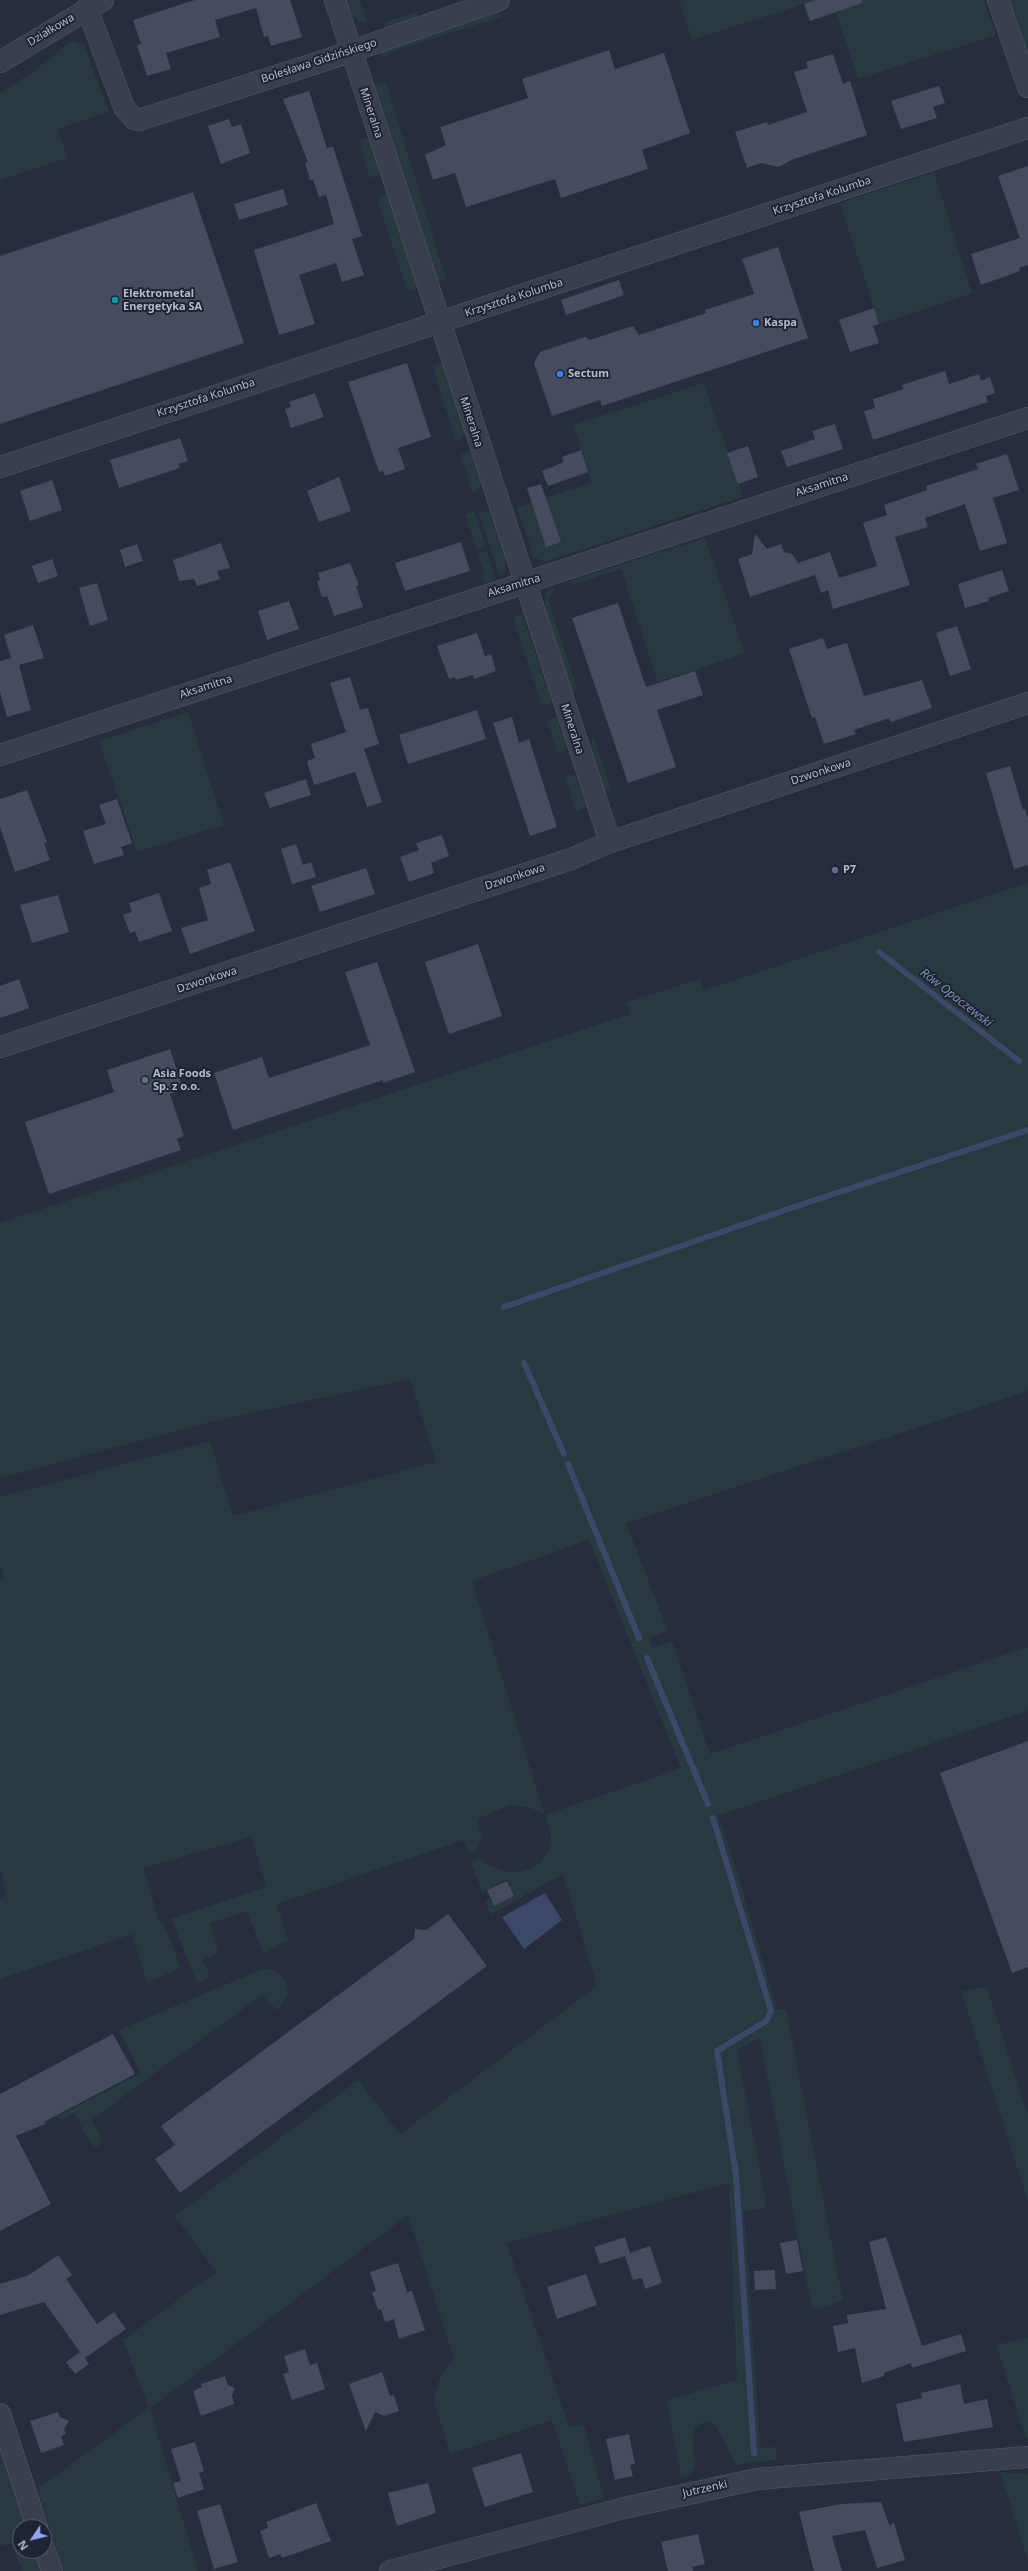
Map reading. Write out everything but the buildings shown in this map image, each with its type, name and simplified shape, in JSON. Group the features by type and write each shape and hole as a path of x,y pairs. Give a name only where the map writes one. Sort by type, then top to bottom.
{"street":[{"name":"Mineralna","path":"335,0 524,583 610,842"},
{"name":"Bolesława Gidzińskiego","path":"95,4 124,107 134,119 139,120 352,51 499,0"},
{"path":"998,0 1028,87"},
{"name":"Działkowa","path":"0,62 95,4"},
{"name":"Krzysztofa Kolumba","path":"0,467 1028,128"},
{"name":"Aksamitna","path":"0,755 1028,418"},
{"name":"Dzwonkowa","path":"0,1047 571,859 610,842 1028,703"},
{"path":"0,2414 34,2519"},
{"name":"Jutrzenki","path":"390,2571 619,2510 757,2479 1028,2457"},
{"path":"48,2559 52,2571"}],"shaded area":[{"path":"346,0 360,0 367,22 357,20 349,10"},
{"path":"679,0 816,0 692,40"},
{"path":"832,0 984,0 996,35 858,79"},
{"path":"1010,0 1028,0 1028,55"},
{"path":"419,11 414,21 384,30 385,22"},
{"path":"499,12 503,16 389,53 384,59 380,53"},
{"path":"72,41 84,45 109,112 57,129 68,158 0,180 0,93 34,71"},
{"path":"386,82 446,279 435,282 374,85"},
{"path":"369,137 380,175 370,178 359,140"},
{"path":"934,172 972,293 879,324 840,203"},
{"path":"387,194 418,288 407,291 378,201 382,195"},
{"path":"442,363 465,433 461,440 456,441 432,366"},
{"path":"704,383 743,497 544,562 534,557 517,507 592,483 573,425"},
{"path":"468,452 471,453 481,483 477,491 473,493 460,454"},
{"path":"490,510 506,558 505,571 500,577 479,513"},
{"path":"474,511 486,547 477,550 465,514"},
{"path":"705,538 745,653 658,682 621,569 572,585 570,581"},
{"path":"487,551 495,579 483,583 484,572 478,554"},
{"path":"553,588 554,592 548,599 578,691 571,692 543,607 545,604 546,592"},
{"path":"522,614 552,702 542,706 513,618"},
{"path":"188,712 224,825 137,852 99,741"},
{"path":"557,717 567,749 558,754 547,720"},
{"path":"593,735 611,789 604,792 590,752"},
{"path":"574,774 587,807 576,811 565,777"},
{"path":"1028,883 1028,1391 626,1523 668,1631 649,1638 653,1648 672,1641 710,1754 1028,1647 1028,1711 718,1816 734,1862 777,2010 786,2009 843,2301 812,2310 760,2038 737,2050 767,2208 744,2211 760,2448 776,2447 777,2459 736,2465 716,2426 708,2421 702,2423 695,2429 693,2434 695,2467 690,2475 681,2477 667,2400 737,2380 729,2183 507,2243 569,2427 584,2424 604,2498 580,2505 552,2420 450,2454 433,2398 442,2373 454,2359 408,2215 150,2408 198,2571 64,2571 52,2535 52,2519 47,2519 37,2489 149,2408 123,2340 216,2272 175,2216 358,2080 400,2134 597,1986 563,1874 490,1915 485,1901 490,1899 493,1905 514,1896 507,1880 482,1892 471,1861 479,1858 485,1864 511,1873 524,1871 540,1863 550,1847 551,1837 545,1815 529,1807 510,1805 477,1819 482,1837 478,1848 474,1851 468,1852 463,1840 277,1904 288,1940 263,1954 247,1911 210,1923 218,1953 203,1960 210,1977 197,1983 171,1919 266,1887 251,1837 143,1868 160,1923 163,1922 181,1968 147,1983 132,1934 0,1979 0,1898 6,1896 0,1867 0,1580 4,1579 0,1566 0,1497 210,1441 233,1516 436,1462 410,1379 218,1420 0,1478 0,1223 630,1014 627,1002 700,979 704,990","holes":["589,1540 681,1768 545,1815 472,1581"]},
{"path":"262,1969 271,1969 281,1975 286,1983 288,1994 278,2011 262,1995 91,2120 101,2136 100,2144 96,2147 91,2144 74,2113 61,2120 58,2116 141,2073 119,2030"},
{"path":"987,1987 1028,2116 1028,2202 961,1991"},
{"path":"1028,2338 1028,2438 1026,2438 996,2345"},
{"path":"0,2443 24,2519 12,2519 12,2543 0,2546"},
{"path":"1000,2472 1028,2474 1028,2561 1004,2484"},
{"path":"18,2559 37,2559 41,2571 22,2571"}],"water":[{"path":"545,1893 562,1920 524,1949 502,1917"}],"waterway":[{"name":"Rów Opaczewski","path":"879,952 1019,1061"},
{"path":"504,1307 797,1206 1028,1130"},
{"path":"524,1363 564,1454"},
{"path":"568,1464 639,1638"},
{"path":"647,1658 708,1804"},
{"path":"713,1818 771,2011 766,2021 717,2051 736,2175 754,2453"}],"place":[{"name":"Elektrometal Energetyka SA","path":"115,300"},
{"name":"Kaspa","path":"756,323"},
{"name":"Sectum","path":"560,374"},
{"name":"P7","path":"835,870"},
{"name":"Asia Foods Sp. z o.o.","path":"145,1080"}]}
